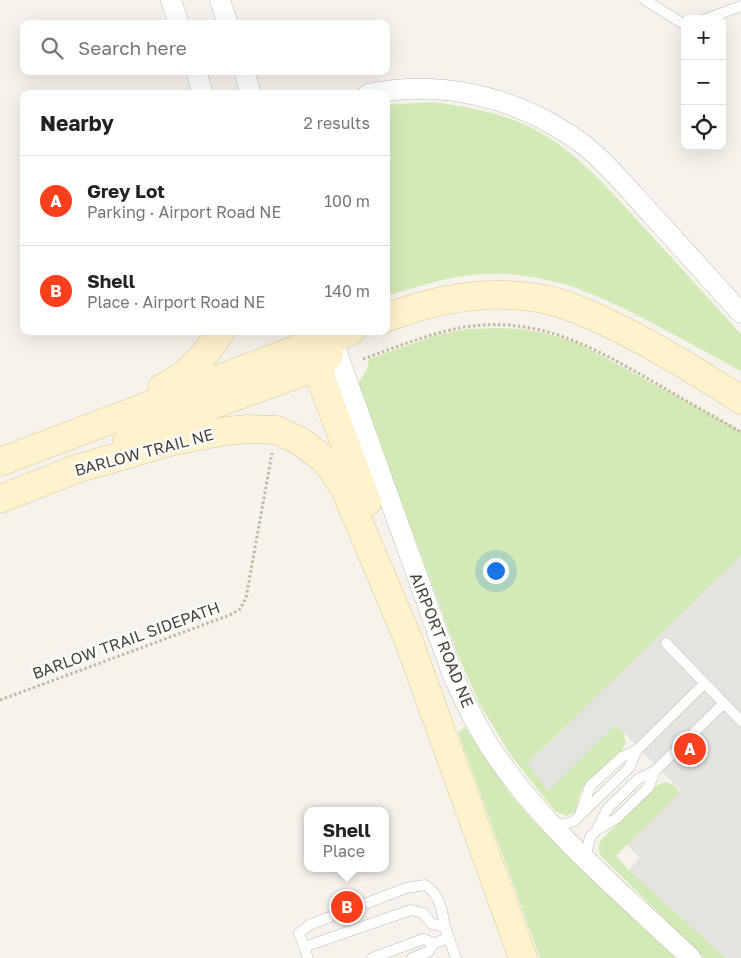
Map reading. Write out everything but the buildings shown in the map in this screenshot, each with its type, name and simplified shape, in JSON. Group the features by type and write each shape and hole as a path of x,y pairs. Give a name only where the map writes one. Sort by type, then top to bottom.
{"main road":[{"path":"390,317 422,305 454,298 504,294 533,297 592,315 688,365 741,388"},
{"path":"87,428 178,380 192,370 218,335"},
{"path":"0,462 323,341"},
{"path":"76,469 323,341"},
{"path":"323,341 408,639"},
{"path":"688,365 741,400"},
{"name":"BARLOW TRAIL NE","path":"0,499 76,469 173,441 219,432 262,428 288,434 326,461 344,487 408,639"},
{"name":"AIRPORT ROAD NE","path":"408,639 523,958"}],"street":[{"path":"171,0 178,20"},
{"path":"197,75 202,90"},
{"path":"245,75 250,90"},
{"path":"388,90 416,88 446,89 473,93 524,110 557,127 588,148 618,177 741,313"},
{"name":"AIRPORT ROAD NE","path":"323,341 452,673 490,747 550,822 691,958"}],"lane":[{"path":"645,0 681,22"},
{"path":"717,15 741,6"},
{"path":"666,643 741,720"},
{"path":"550,822 562,825 574,820 581,814 629,768 637,750 705,683"},
{"path":"593,865 587,851 590,837 597,830 617,818 648,788 655,771 724,703"},
{"path":"367,903 406,888 424,885 433,890 442,910 445,927 456,958"},
{"path":"304,947 412,910 423,914 432,924 445,927"},
{"path":"308,958 299,933 310,924 330,917"},
{"path":"412,958 428,952 434,943 449,938"},
{"path":"372,958 423,939 434,943"}],"path":[{"path":"363,359 438,333 459,328 498,325 532,329 560,335 600,351 741,432"},
{"name":"BARLOW TRAIL SIDEPATH","path":"0,700 230,615 240,609 246,598 272,452"}],"green space":[{"path":"431,102 481,110 506,117 530,127 564,148 594,174 622,203 741,334 741,371 613,303 545,279 522,275 497,274 460,276 390,295 390,105"},
{"path":"468,329 522,329 578,343 741,431 741,556 528,763 612,722 623,732 626,742 623,749 587,783 582,789 576,811 567,816 555,811 510,754 479,703 458,655 358,384 369,366 367,360 437,335"},
{"path":"465,727 510,794 538,826 677,958 540,958 458,732"},
{"path":"665,782 674,785 683,796 670,803 616,856 726,958 704,958 666,923 667,921 600,854 599,844 601,840 658,785"}],"shaded area":[{"path":"741,556 741,958 726,958 629,870 640,858 627,845 681,791 616,725 548,791 528,763"}],"place":[{"name":"Grey Lot","path":"690,749"},
{"name":"Shell","path":"347,907"}]}
